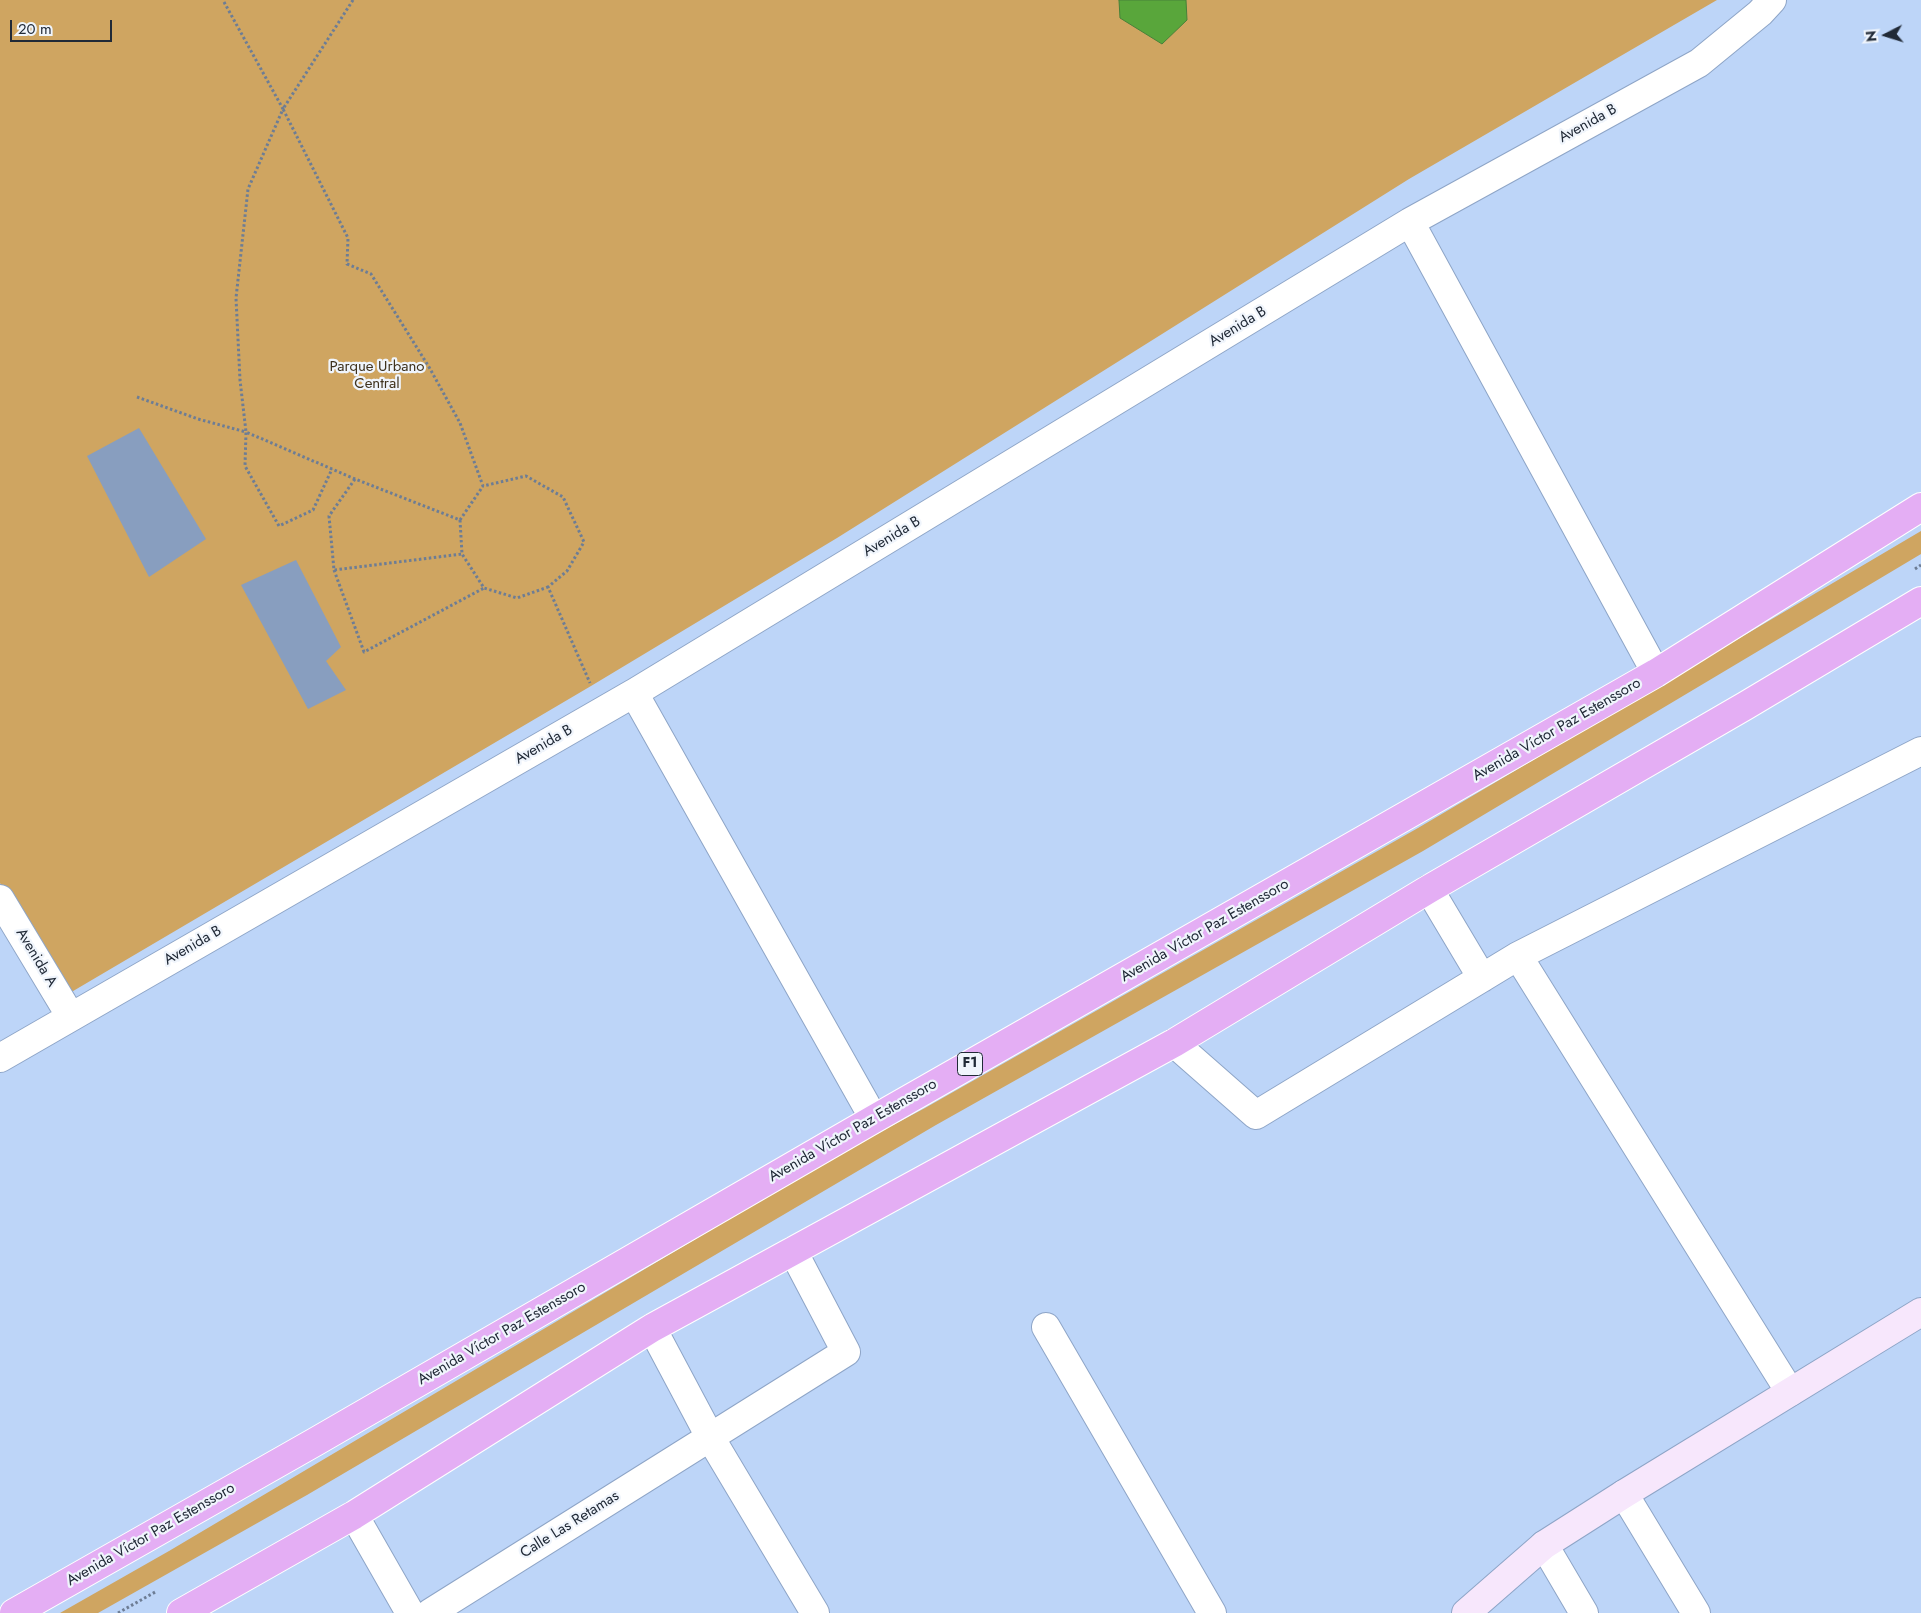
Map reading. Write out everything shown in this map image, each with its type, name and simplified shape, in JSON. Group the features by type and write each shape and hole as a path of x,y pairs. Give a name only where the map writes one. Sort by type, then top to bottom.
{"highway":[{"name":"Avenida Víctor Paz Estenssoro","path":"14,1613 1656,673 1921,507"},
{"path":"181,1613 354,1515 652,1328 1174,1043 1429,889 1745,706 1921,601"}],"street":[{"name":"Avenida B","path":"0,1058 634,693 1410,222 1699,63 1760,13 1772,0"},
{"path":"1410,222 1656,673"},
{"path":"634,693 874,1119"},
{"path":"1174,1043 1256,1115 1518,956 1921,751"},
{"path":"1429,889 1482,978"},
{"name":"Avenida A","path":"0,899 71,1016"},
{"path":"1518,956 1790,1392"},
{"name":"Calle Las Retamas","path":"430,1613 846,1352 793,1251"},
{"path":"1466,1613 1544,1545 1921,1312"},
{"path":"1046,1327 1212,1613"},
{"path":"652,1328 710,1437 815,1613"},
{"path":"1624,1494 1696,1613"},
{"path":"354,1515 410,1613"},
{"path":"1544,1545 1584,1613"}],"path":[{"path":"332,469 313,510 279,526 246,466 246,432 240,380 236,298 248,188 283,109 354,0"},
{"path":"224,2 283,109 348,238 347,264 372,274 429,367 460,423 483,486"},
{"path":"137,397 198,419 246,432 355,479 460,520"},
{"path":"526,476 564,498 584,542 567,571 548,587 517,598 484,588 462,554 460,520 483,486 526,476"},
{"path":"355,479 330,516 334,570 364,652 484,588"},
{"path":"334,570 462,554"},
{"path":"548,587 591,686"}],"green space":[{"name":"Parque Urbano Central","path":"0,0 1717,0 1409,179 837,538 591,686 63,997 0,883"},
{"path":"1921,531 1921,554 1423,851 936,1125 307,1495 98,1613 60,1613 169,1551 839,1154 925,1108 1418,828"}],"shaded area":[{"path":"1119,0 1186,0 1187,20 1162,44 1120,18"}],"building":[{"path":"139,428 206,539 149,577 87,456"},
{"path":"296,560 341,647 326,661 346,690 308,709 241,585"}]}
